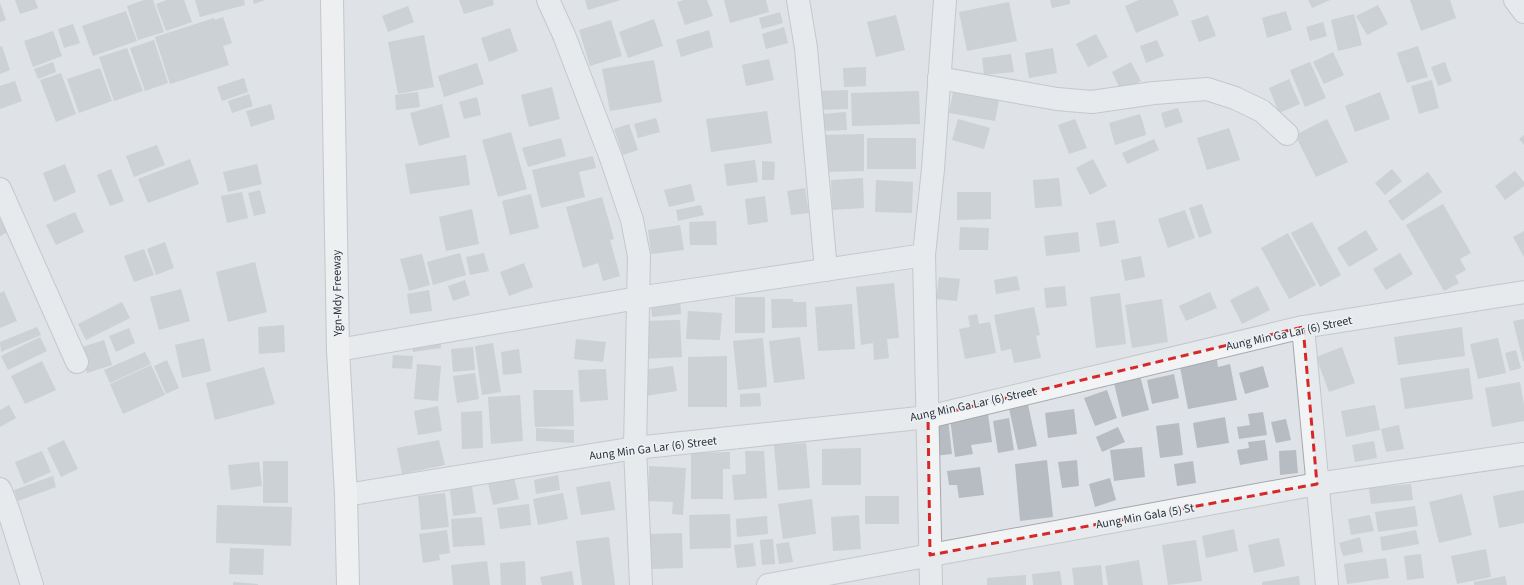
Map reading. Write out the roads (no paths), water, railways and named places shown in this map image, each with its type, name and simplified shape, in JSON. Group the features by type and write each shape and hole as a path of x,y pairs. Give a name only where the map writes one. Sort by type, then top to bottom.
{"main road":[{"name":"Ygn-Mdy Freeway","path":"332,0 338,350 346,495 348,585"}],"street":[{"path":"548,0 564,35 611,158 632,220 639,256 634,448 641,585"},
{"path":"798,0 806,48 826,270"},
{"path":"931,585 924,255 933,169 945,0"},
{"path":"1515,0 1524,12"},
{"path":"939,78 1057,99 1092,102 1154,93 1207,89 1235,98 1262,111 1287,134"},
{"path":"0,189 77,362"},
{"path":"338,350 638,298 924,255"},
{"name":"Aung Min Ga Lar (6) Street","path":"346,495 634,448 928,417 1303,327 1524,292"},
{"path":"1303,327 1327,585"},
{"name":"Aung Min Gala (5) St","path":"768,585 1317,484 1524,454"},
{"path":"0,490 32,585"}]}
